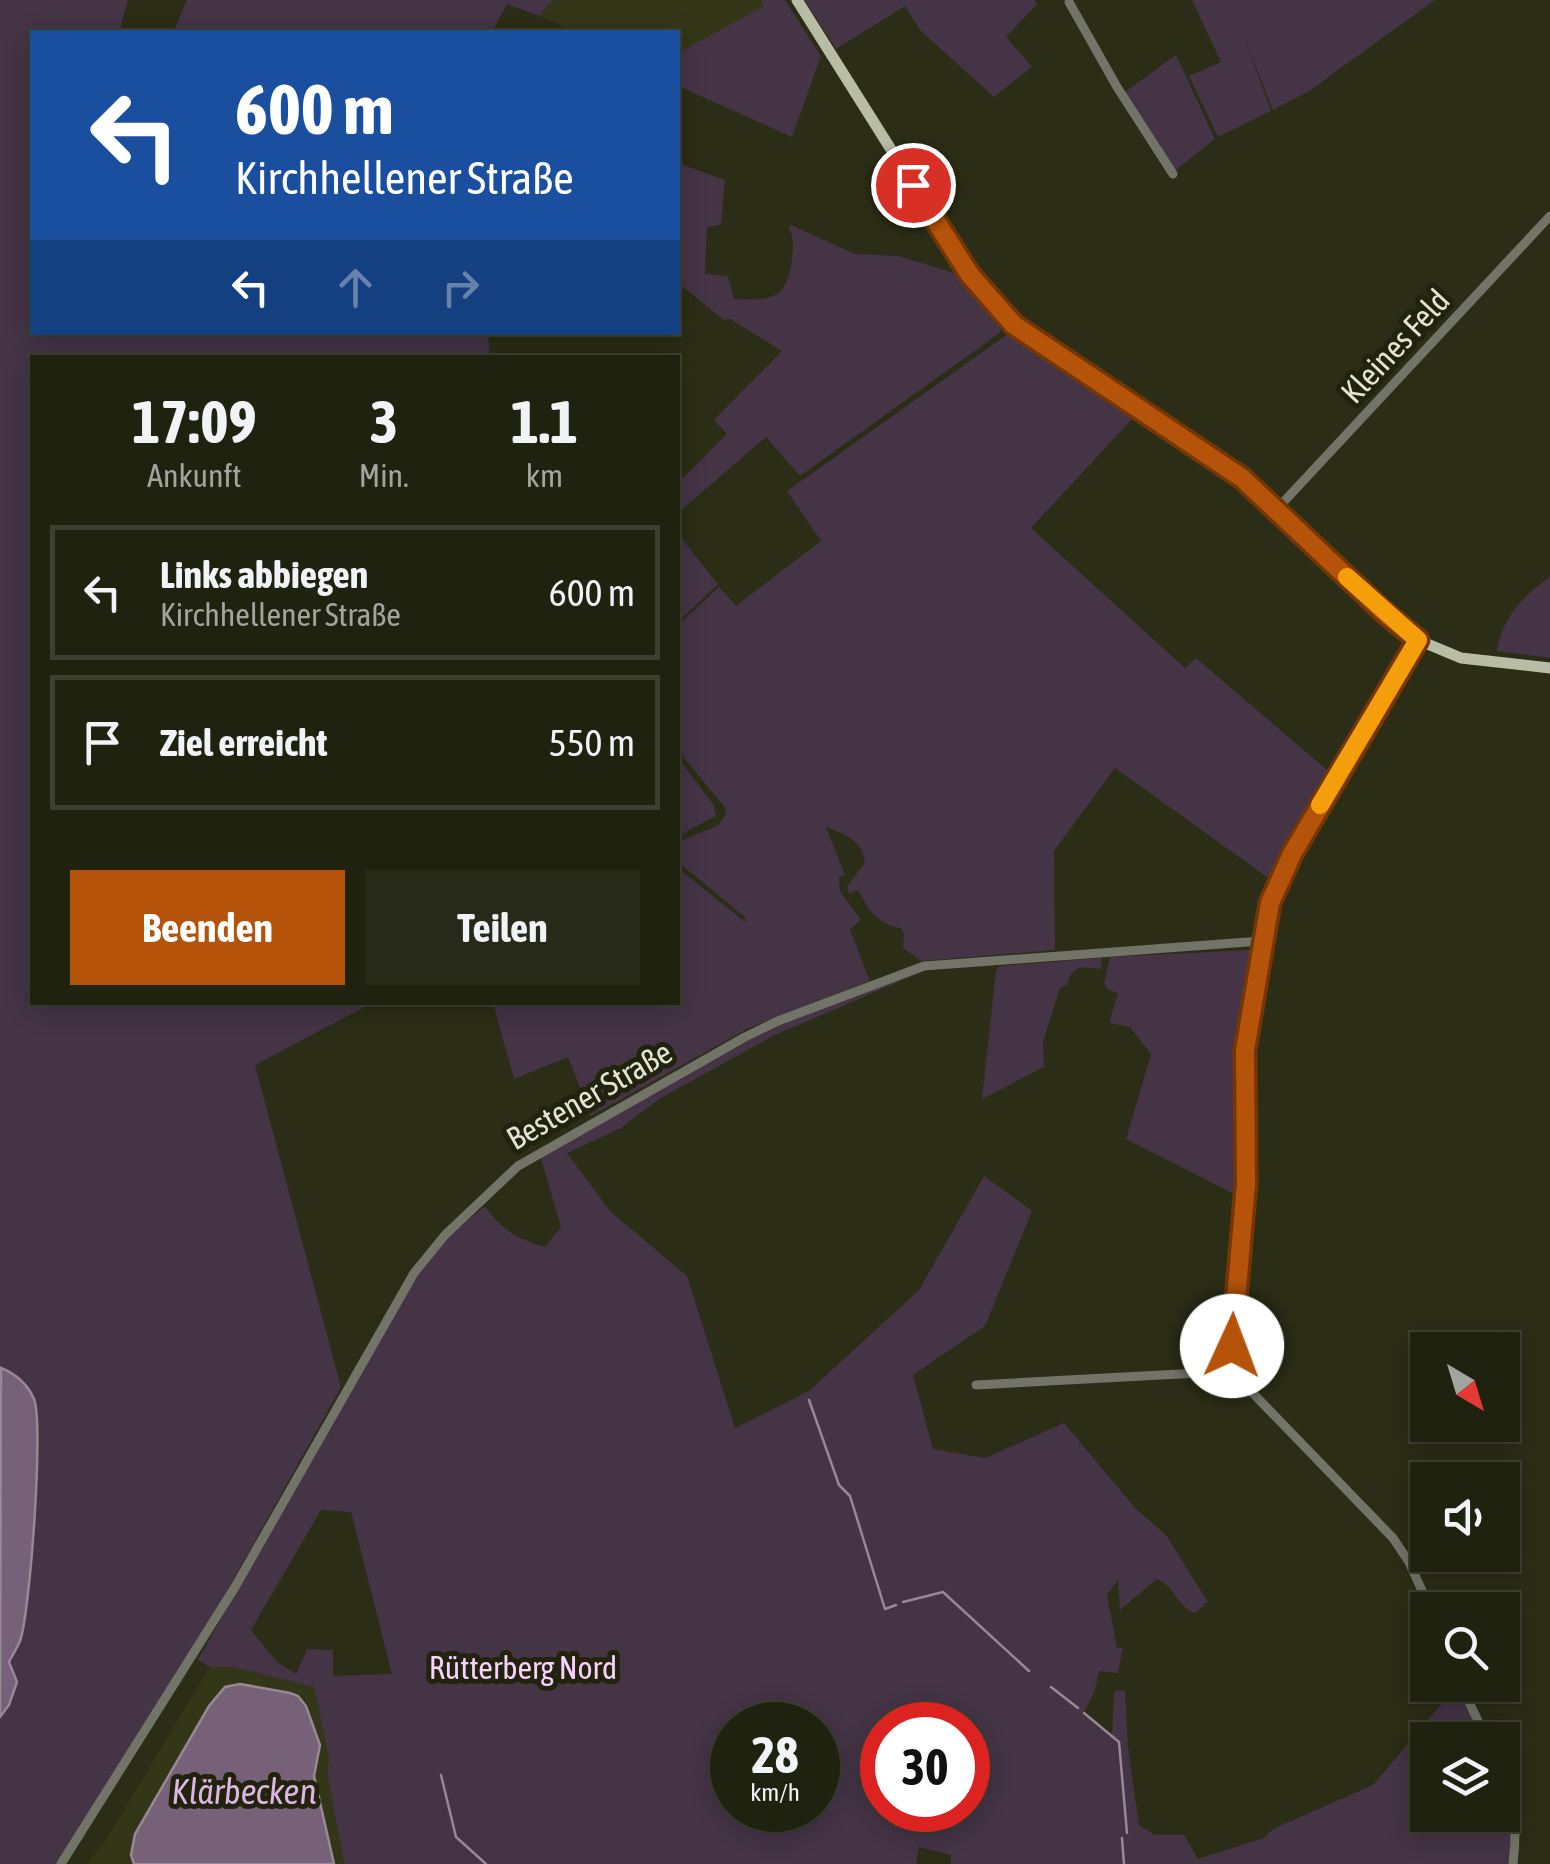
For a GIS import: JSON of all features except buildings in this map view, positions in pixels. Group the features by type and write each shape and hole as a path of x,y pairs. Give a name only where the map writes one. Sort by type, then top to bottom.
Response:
{"main road":[{"path":"797,0 970,275 1005,317 1242,478 1418,640 1461,658 1550,668"}],"street":[{"path":"1069,2 1172,174"},
{"name":"Kleines Feld","path":"1276,510 1550,216"},
{"path":"1418,640 1276,884 1261,941 1245,1050 1246,1184 1231,1327 1236,1371 1256,1398 1393,1538 1410,1562 1422,1592"},
{"name":"Bestener Straße","path":"61,1864 235,1588 408,1282 446,1235 518,1166 745,1037 924,966 1261,941"},
{"path":"976,1386 1236,1371"},
{"path":"1513,1864 1514,1832"}],"shaded area":[{"path":"553,0 761,0 764,6 680,52 680,30 571,30 539,16"},
{"name":"Klärbecken","path":"210,1667 234,1667 314,1687 330,1751 327,1773 344,1864 87,1864 104,1843"}],"green space":[{"path":"0,0 128,0 120,30 30,30 30,335 488,335 490,355 30,355 30,1005 368,1005 255,1065 341,1387 212,1618 59,1864 0,1864 0,1717 7,1704 10,1662 24,1619 37,1441 33,1397 16,1375 0,1369"},
{"path":"187,0 553,0 539,16 507,4 493,30 174,30"},
{"path":"761,0 785,0 821,56 792,137 680,87 680,52 764,6"},
{"path":"804,0 1034,0 1037,4 1006,37 1032,67 994,97 921,31 905,6 836,49"},
{"path":"1192,0 1435,0 1309,91 1273,110 1245,40 1271,111 1218,137 1189,76 1221,62"},
{"path":"1176,55 1215,139 1173,172 1122,94"},
{"path":"680,164 725,180 721,224 707,228 705,274 728,276 734,299 767,298 781,290 790,273 791,225 855,254 898,256 954,273 1001,332 800,476 766,437 680,511 680,481 727,434 714,420 782,351 730,319 724,320 680,285"},
{"path":"1008,334 1132,419 1031,528 1185,668 1196,658 1333,775 1271,880 1115,768 1054,851 1055,950 921,961 903,948 901,928 879,919 858,890 849,894 847,886 865,863 864,855 852,839 826,827 845,875 839,877 840,892 861,919 850,930 870,981 747,1029 591,1116 568,1057 514,1079 494,1005 680,1005 680,870 745,922 746,918 680,864 680,841 719,825 726,814 724,806 680,753 680,623 719,587 736,606 821,541 787,491"},
{"path":"680,536 718,584 680,620"},
{"path":"1550,577 1550,658 1497,651 1503,628 1515,608"},
{"path":"680,761 713,804 716,816 680,835"},
{"path":"1254,952 1241,1047 1240,1197 1126,1139 1151,1054 1130,1027 1109,1023 1118,993 1107,989 1104,983 1110,957"},
{"path":"1102,958 1101,969 1080,967 1060,988 1043,1042 1044,1067 982,1099 999,966"},
{"name":"Rütterberg Nord","path":"926,970 773,1036 659,1099 621,1128 567,1153 610,1211 687,1276 735,1428 809,1391 919,1290 984,1176 1032,1211 985,1326 913,1375 933,1449 985,1458 1064,1423 1136,1509 1166,1535 1208,1602 1195,1613 1157,1579 1120,1610 1118,1580 1107,1595 1117,1648 1123,1647 1118,1673 1099,1671 1084,1713 1112,1735 1114,1691 1125,1690 1139,1825 1155,1835 1184,1835 1198,1859 1264,1838 1273,1829 1373,1785 1410,1741 1410,1832 1512,1832 1509,1864 951,1864 951,1855 919,1847 916,1864 344,1864 314,1687 234,1667 210,1667 198,1660 404,1291 448,1237 485,1206 511,1233 545,1247 561,1227 540,1155 775,1026","holes":["321,1510 351,1512 392,1674 333,1676 333,1650 307,1649 296,1674 277,1662 251,1630"]},
{"path":"1443,1702 1465,1702 1474,1722 1426,1722"}],"water":[{"path":"1,1368 21,1380 34,1399 37,1443 28,1595 20,1641 9,1662 17,1682 0,1717"},
{"name":"Klärbecken","path":"240,1684 290,1693 306,1706 320,1745 314,1776 334,1864 134,1864 131,1855 135,1834 209,1706 225,1687"}],"waterway":[{"path":"809,1400 839,1485 850,1496 885,1609 896,1605"},
{"path":"903,1602 943,1592 1029,1671"},
{"path":"1051,1687 1078,1708"},
{"path":"1084,1713 1119,1742 1127,1833"},
{"path":"441,1775 456,1837 486,1864"},
{"path":"1122,1838 1124,1864"}],"slow traffic":[{"path":"1320,805 1418,640 1347,577"}],"route":[{"path":"913,185 970,275 1014,325 1242,478 1418,640 1292,854 1270,903 1245,1050 1246,1184 1232,1346"}]}
